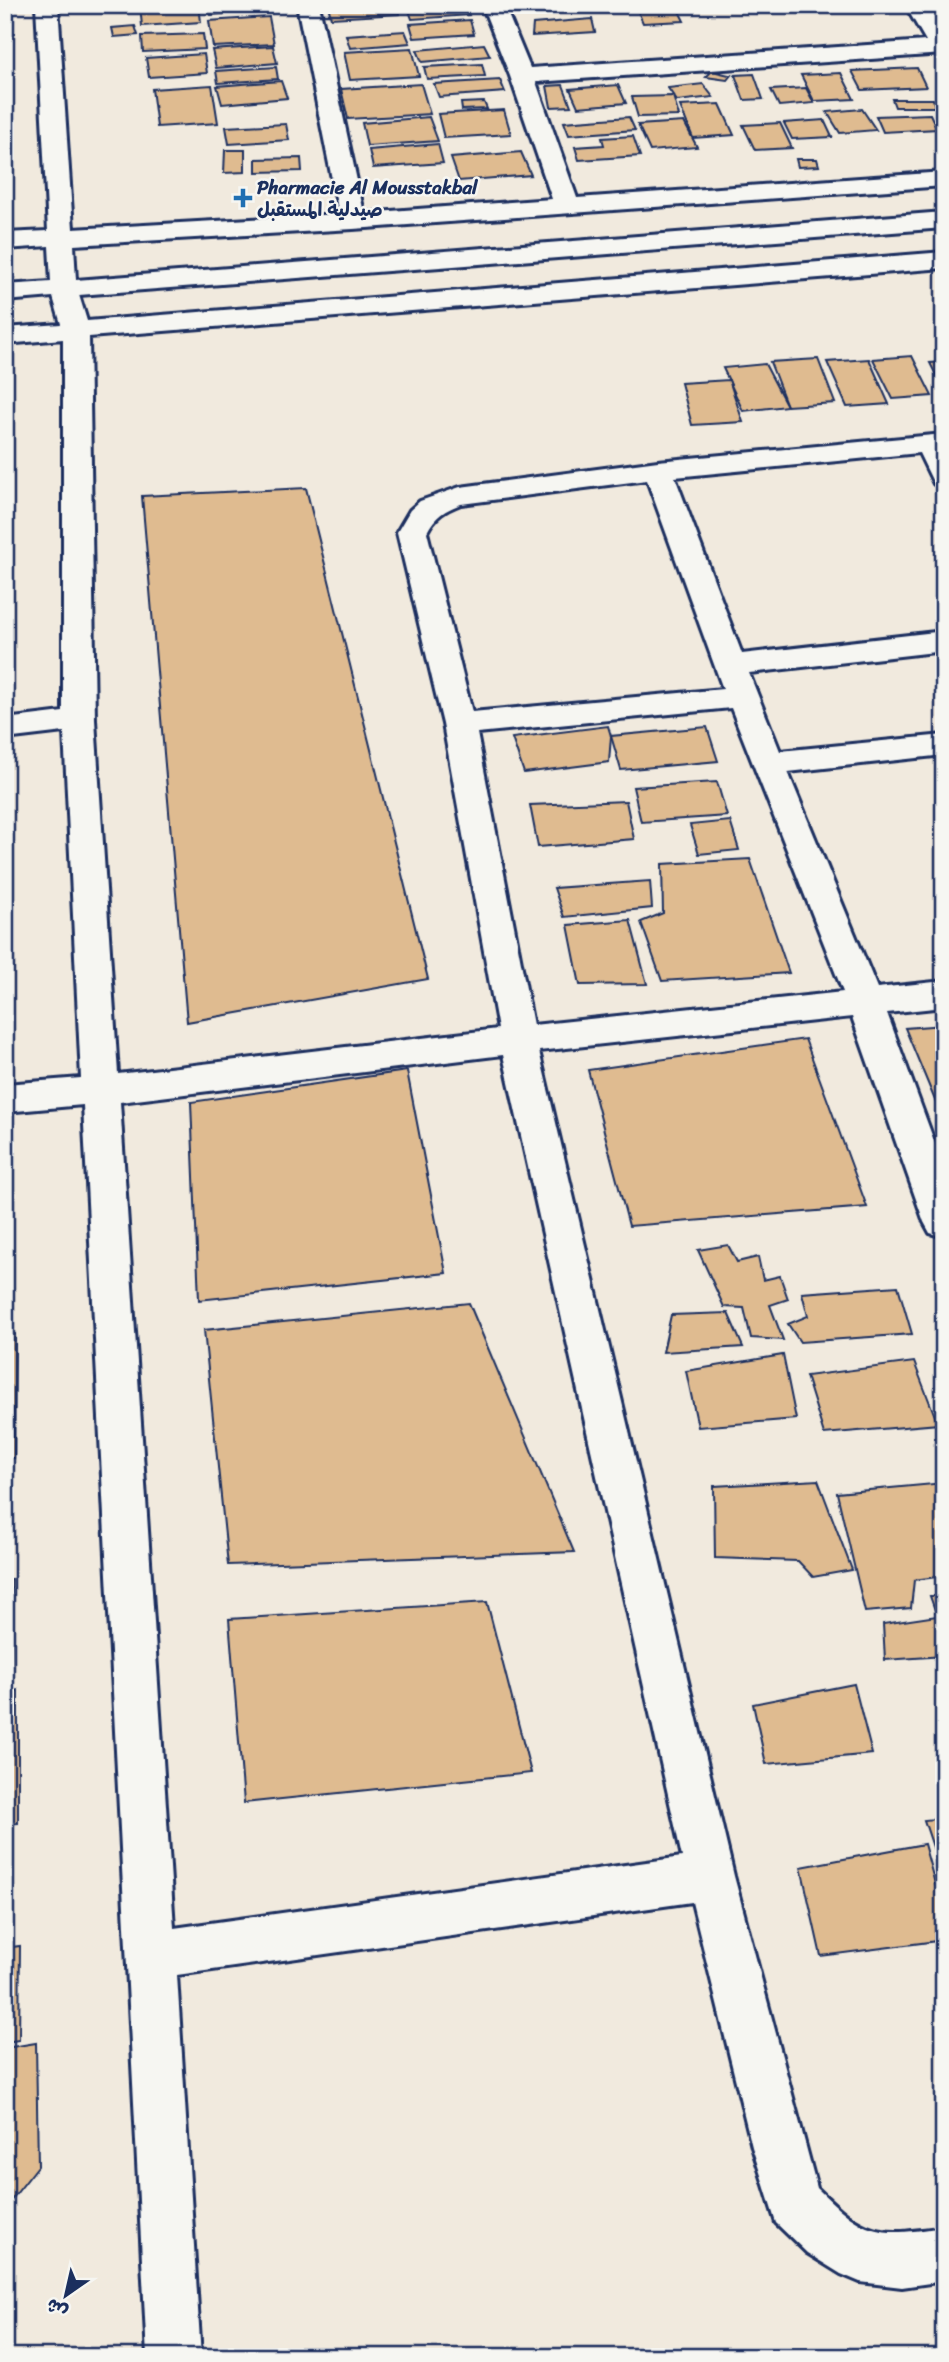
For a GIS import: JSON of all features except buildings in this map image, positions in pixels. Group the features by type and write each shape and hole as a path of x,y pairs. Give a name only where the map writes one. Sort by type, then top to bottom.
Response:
{"street":[{"path":"47,5 64,288 76,331 79,720 174,2357"},
{"path":"308,5 353,221"},
{"path":"493,5 567,206"},
{"path":"518,67 940,42 916,5"},
{"path":"5,241 353,221 944,179"},
{"path":"5,293 944,220"},
{"path":"5,336 944,260"},
{"path":"939,455 658,470 460,496 436,502 420,514 412,532 458,724 518,1040 710,1877 778,2147 795,2203 825,2234 860,2255 901,2260 944,2254"},
{"path":"658,470 742,697 865,1002 944,1222"},
{"path":"730,665 944,641"},
{"path":"458,724 742,697"},
{"path":"5,729 79,720"},
{"path":"769,763 944,745"},
{"path":"5,1098 101,1090 518,1040 944,994"},
{"path":"151,1955 710,1877"}],"place":[{"name":"Pharmacie Al Mousstakbal صيدلية المستقبل","path":"243,198"}]}
